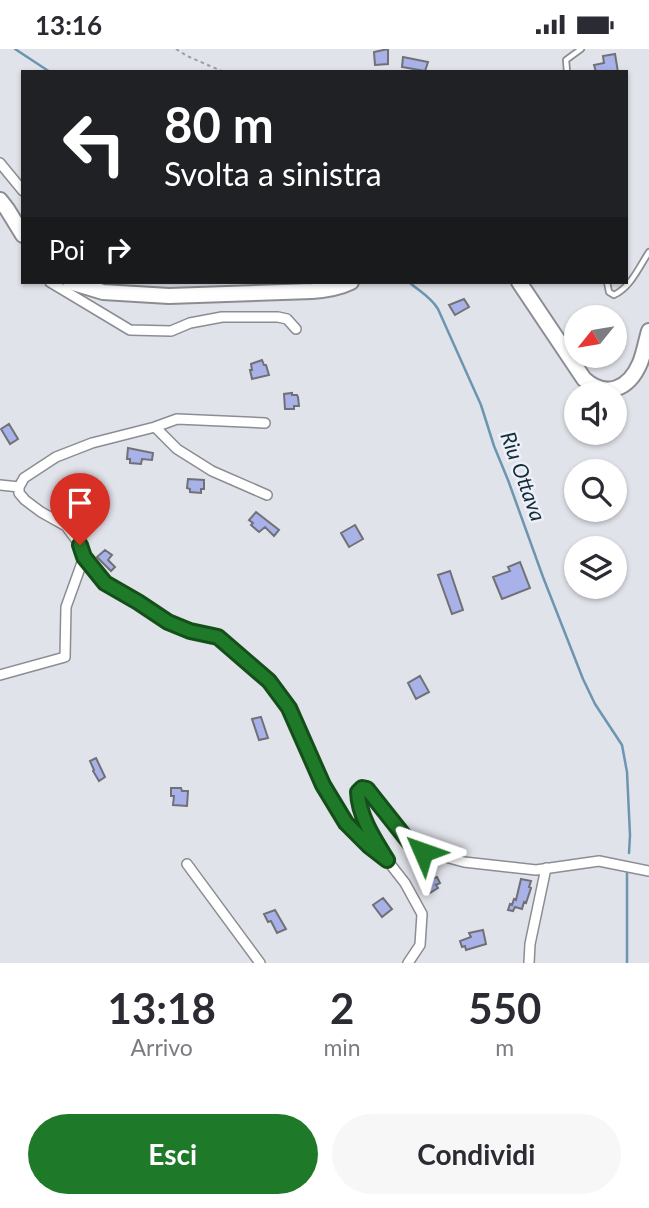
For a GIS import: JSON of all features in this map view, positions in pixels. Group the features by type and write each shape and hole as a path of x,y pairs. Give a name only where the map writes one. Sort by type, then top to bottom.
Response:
{"main road":[{"path":"0,200 21,232"},
{"path":"77,284 103,292 169,296 312,291 346,284"},
{"path":"520,284 584,379 594,388 614,390 623,384 640,363 649,331"}],"street":[{"path":"0,163 21,189"},
{"path":"53,284 130,330 171,331 190,323 222,317 278,317 287,320 296,328"},
{"path":"264,423 177,419 92,443 56,457 24,478 19,493 41,512 66,526 80,545 84,557 105,583 168,622 190,631 218,637 269,681 289,708 323,785 346,823 387,860"},
{"path":"155,427 177,449 212,471 267,495"},
{"path":"0,485 19,487"},
{"path":"0,675 65,657 66,607 84,557"},
{"path":"408,963 420,945 422,914 367,825 359,805 358,792 362,788 367,789 409,842 423,852 464,862 536,870 599,861 649,870"},
{"path":"187,864 260,963"},
{"path":"529,963 530,944 545,868"}],"lane":[{"path":"567,70 566,60 581,49"},
{"path":"607,284 609,292 614,295 618,293 627,286 649,252"}],"path":[{"path":"176,49 219,70"}],"building":[{"path":"388,49 388,64 375,65 374,52"},
{"path":"615,54 618,70 595,70 594,65 604,63 603,56"},
{"path":"403,57 428,62 425,70 402,67"},
{"path":"464,299 469,307 455,315 449,305"},
{"path":"262,360 269,375 252,379 251,364"},
{"path":"284,394 297,395 299,406 285,409"},
{"path":"9,424 18,439 10,444 1,429"},
{"path":"128,448 153,453 152,460 142,459 141,464 130,463 130,459 127,459"},
{"path":"188,479 204,480 201,493 190,492 187,488"},
{"path":"256,512 279,530 274,536 265,527 259,532 251,525 253,523 249,520"},
{"path":"355,525 363,539 349,547 341,533"},
{"path":"105,550 112,555 108,560 115,567 111,571 97,557"},
{"path":"520,562 530,588 502,599 493,577 510,571 508,567"},
{"path":"450,571 463,610 452,614 438,575"},
{"path":"420,676 429,692 416,699 408,683"},
{"path":"261,717 268,738 259,740 252,719"},
{"path":"96,758 105,777 99,781 90,761"},
{"path":"171,788 188,791 187,806 173,805"},
{"path":"428,874 432,879 437,877 440,883 436,885 438,888 430,893 421,879"},
{"path":"521,879 531,881 526,903 524,902 522,909 515,907 513,911 508,910 514,899 516,900"},
{"path":"383,898 392,909 382,917 373,905"},
{"path":"275,910 286,929 277,933 264,914"},
{"path":"483,930 486,944 466,950 465,946 462,947 460,941 471,937 469,933"}],"waterway":[{"name":"Riu Ottava","path":"15,49 47,70"},
{"name":"Riu Ottava","path":"412,284 438,309 481,405 494,446 583,679 595,704 622,745 627,772 629,853"},
{"name":"Riu Ottava","path":"627,869 627,963"}],"route":[{"path":"80,545 84,557 105,583 168,622 190,631 218,637 269,681 289,708 334,804 346,823 369,846 387,860 359,805 358,792 362,788 367,789 409,842 423,852"}]}
